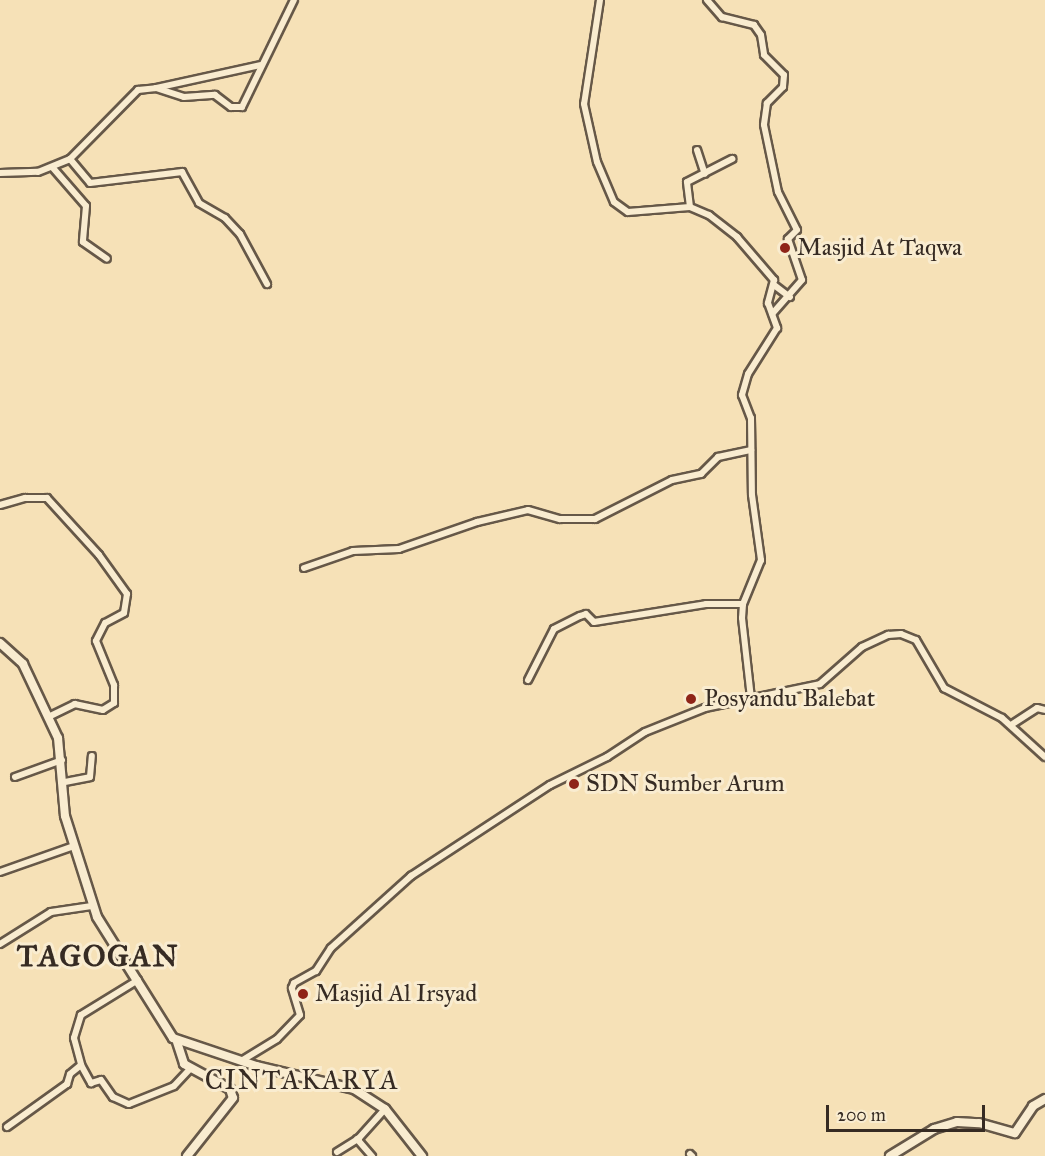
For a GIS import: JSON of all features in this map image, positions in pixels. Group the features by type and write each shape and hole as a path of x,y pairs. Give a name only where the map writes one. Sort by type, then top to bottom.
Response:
{"main road":[{"path":"0,643 23,664 50,716 63,759 65,816 92,906 109,939 177,1042 180,1058 190,1069 230,1089 233,1098 187,1156"},
{"path":"177,1042 241,1061 343,1086 385,1109 422,1156"},
{"path":"890,1156 934,1129 957,1122 979,1123 1015,1133 1033,1106 1045,1099"}],"street":[{"path":"156,88 175,96 215,95 238,109 247,100 261,65 294,0"},
{"path":"600,0 584,104 605,188 623,211 690,207 709,215 737,237 773,276 774,285 768,303 777,330 748,374 742,395 751,418 752,495 761,560 743,604 751,698"},
{"path":"707,0 722,17 752,23 761,35 764,55 784,75 783,87 767,103 764,125 778,192 797,230 788,239 802,280 790,297 772,314"},
{"path":"0,173 28,174 52,168 70,159 91,142 135,91 261,65"},
{"path":"697,150 705,174"},
{"path":"70,159 82,177 92,183 182,172 199,203 225,218 240,234 267,284"},
{"path":"690,207 687,182 732,159"},
{"path":"52,168 86,207 83,242 107,259"},
{"path":"774,285 790,297"},
{"path":"304,568 353,551 399,549 477,522 528,510 560,519 595,519 672,480 701,474 718,457 752,450"},
{"path":"0,505 25,498 47,498 99,555 127,594 124,613 105,623 96,641 114,686 114,703 103,710 75,704 50,716"},
{"path":"528,680 554,629 580,616 586,614 594,622 696,605 743,604"},
{"path":"241,1061 277,1039 300,1015 292,988 294,982 316,970 331,948 411,876 550,785 607,757 645,732 681,716 751,698 820,684 862,647 881,638 895,633 910,636 920,647 944,688 1002,718 1045,757"},
{"path":"1011,725 1037,708 1045,710"},
{"path":"65,782 90,777 92,756"},
{"path":"15,777 63,759"},
{"path":"1,869 74,846"},
{"path":"0,944 51,912 92,906"},
{"path":"138,980 81,1015 74,1038 81,1065 91,1083 102,1080 112,1097 129,1104 174,1086 190,1069"},
{"path":"7,1127 58,1091 81,1065"},
{"path":"337,1152 357,1139 385,1109"},
{"path":"357,1139 372,1156"}],"place":[{"name":"Masjid At Taqwa","path":"785,248"},
{"name":"Posyandu Balebat","path":"691,699"},
{"name":"SDN Sumber Arum","path":"574,784"},
{"name":"Masjid Al Irsyad","path":"303,994"}],"district":[{"name":"TAGOGAN","path":"98,956"},
{"name":"CINTAKARYA","path":"302,1080"}]}
